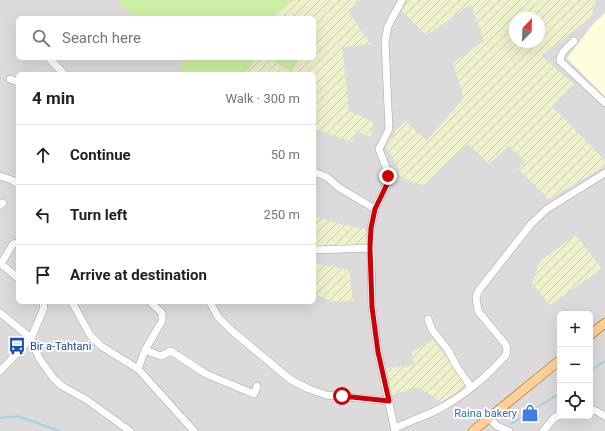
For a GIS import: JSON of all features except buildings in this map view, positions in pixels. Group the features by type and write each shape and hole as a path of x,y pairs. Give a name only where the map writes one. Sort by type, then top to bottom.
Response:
{"main road":[{"path":"593,333 605,323"},
{"path":"473,431 557,362"}],"street":[{"path":"402,0 388,26 385,42 389,129 379,149 389,180 375,209 371,228 370,248 372,307 378,352 395,430 452,401 471,387 503,359 507,350 506,345 480,315 476,306 476,298 482,283 531,224 547,209 605,172"},
{"path":"574,41 562,52 560,61 605,103"},
{"path":"51,60 62,72"},
{"path":"10,79 16,81"},
{"path":"316,173 327,178 338,187 375,209"},
{"path":"0,176 16,183"},
{"path":"16,243 13,244 0,264 16,276"},
{"path":"316,250 370,248"},
{"path":"0,371 31,338 44,308 43,304"},
{"path":"73,304 90,335 102,346 138,370 194,431"},
{"path":"138,370 145,350 162,321 162,313 152,304"},
{"path":"211,304 218,317 222,321 291,380 309,389 326,394 389,401"},
{"path":"0,313 31,338 39,358 54,379 62,386 87,400 130,431"},
{"path":"428,319 432,330 448,350 457,367 471,387"},
{"path":"145,350 162,356 171,351 206,374 254,394 257,386"},
{"path":"593,410 604,413"},
{"path":"544,431 554,418 557,416"},
{"path":"489,418 497,426 509,431"}],"shaded area":[{"path":"0,0 118,0 133,16 16,16 16,60 183,60 180,72 16,72 16,304 316,304 316,130 352,142 357,130 371,137 373,122 349,111 342,47 372,44 349,13 357,0 408,0 402,11 427,35 471,4 484,41 453,63 464,98 426,141 386,148 398,165 400,177 468,144 509,145 526,162 518,168 549,199 605,166 605,431 0,431"},
{"path":"297,0 357,0 349,13 372,44 342,47 349,111 373,122 371,137 357,130 353,142 316,130 316,72 292,72 301,60 316,60 316,16 279,16 276,14"},
{"path":"408,0 596,0 590,18 541,56 574,84 552,106 605,161 605,166 549,199 518,169 526,162 509,146 489,164 468,144 424,185 414,183 400,177 398,165 386,148 396,130 405,121 427,141 464,98 453,63 484,41 471,4 427,35 402,11"},
{"path":"596,0 605,0 605,161 552,106 540,56 590,18"},
{"path":"605,13 605,97 567,58 594,23"},
{"path":"256,60 270,60 288,72 247,72"},
{"path":"316,217 336,223 365,229 366,244 316,246"},
{"path":"576,235 602,269 550,305 532,283 540,261"},
{"path":"316,263 349,270 353,301 331,301 316,295"},
{"path":"433,340 468,386 441,402 418,387 392,395 387,368 415,365 411,352"}],"green space":[{"path":"118,0 295,0 275,14 278,16 133,16"},
{"path":"183,60 255,60 246,72 180,72"},
{"path":"272,60 299,60 291,72"}],"waterway":[{"path":"593,369 605,361"},
{"path":"511,424 557,395"},
{"path":"0,418 18,416 59,431"}],"place":[{"name":"Bir a-Tahtani","path":"17,346"},
{"name":"Raina bakery","path":"530,413"}],"route":[{"path":"342,396 389,401 378,352 372,307 370,248 371,228 375,209 389,180 388,176"}]}
